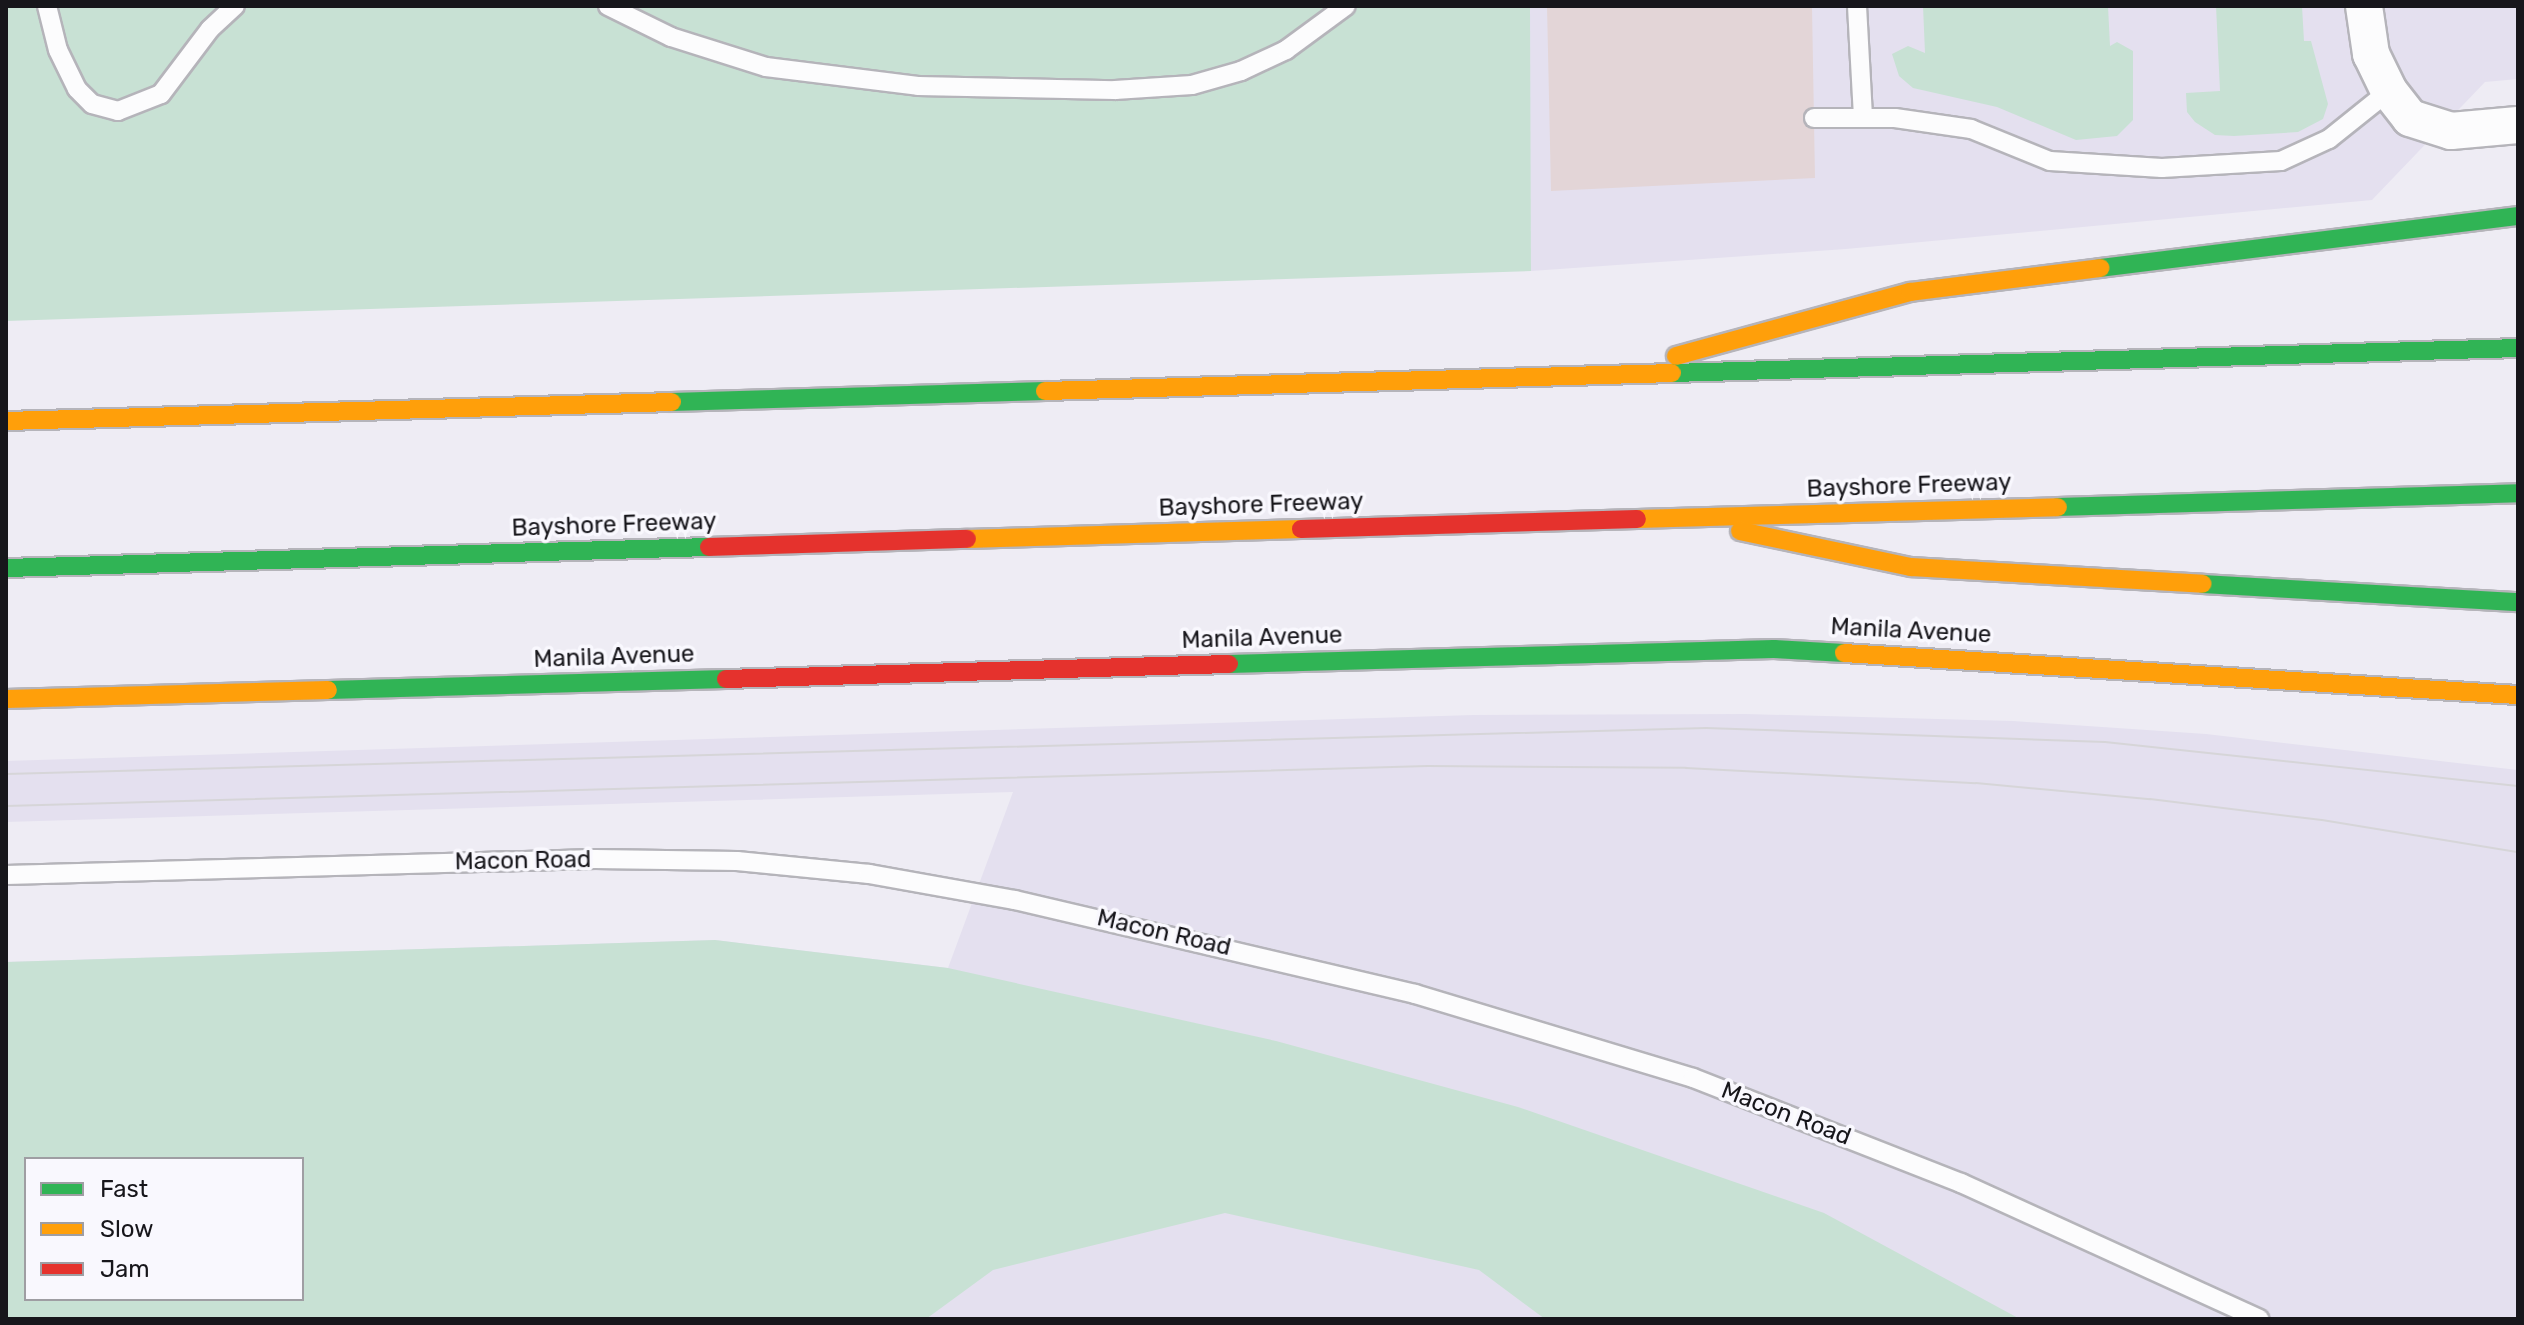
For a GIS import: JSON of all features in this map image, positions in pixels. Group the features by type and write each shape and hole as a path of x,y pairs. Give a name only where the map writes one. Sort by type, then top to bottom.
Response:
{"main road":[{"path":"1624,372 1772,326 1910,292 2518,216"},
{"path":"6,421 2518,348"},
{"name":"Bayshore Freeway","path":"6,568 2518,493"},
{"path":"1671,517 1911,567 2518,602"},
{"name":"Manila Avenue","path":"6,699 1774,649 2518,695"}],"street":[{"path":"2364,6 2371,54 2389,91 2410,118 2451,131 2518,125"}],"lane":[{"path":"47,6 58,50 77,89 92,104 118,111 161,94 210,29 235,6"},
{"path":"608,6 671,37 766,67 918,86 1115,90 1192,85 1241,71 1286,50 1346,6"},
{"path":"1857,6 1863,116"},
{"path":"1814,118 1863,116 1971,129 2050,161 2162,168 2281,161 2329,139 2389,91"},
{"name":"Macon Road","path":"6,875 595,859 737,861 869,874 1015,900 1415,994 1693,1078 1961,1183 2260,1319"}],"shaded area":[{"path":"1526,6 2518,6 2518,79 2485,82 2372,200 1846,249 1531,271"},
{"path":"1746,714 2013,721 2206,734 2518,770 2518,1319 6,1319 6,962 715,940 948,968 1013,792 6,822 6,761 1473,715"}],"green space":[{"path":"6,6 1530,6 1531,271 6,321"},
{"path":"1923,6 2108,6 2110,46 2117,42 2133,51 2133,120 2117,136 2076,140 1997,107 1913,88 1899,76 1892,54 1908,46 1925,53"},
{"path":"2216,6 2302,6 2304,41 2311,41 2328,104 2323,119 2298,132 2234,136 2215,135 2195,122 2187,112 2186,93 2220,91"},
{"path":"715,940 948,968 1276,1041 1518,1107 1824,1213 2020,1319 1545,1319 1479,1270 1225,1213 993,1270 926,1319 6,1319 6,962"}],"building":[{"path":"1547,6 1812,6 1815,178 1551,191"}],"tram line":[{"path":"6,774 1706,728 2105,742 2518,786"},
{"path":"6,806 1427,766 1686,768 1976,783 2150,799 2322,820 2518,852"}],"traffic: fast":[{"path":"2100,268 2518,216"},
{"path":"1672,373 2518,348"},
{"path":"672,402 1045,391"},
{"path":"2058,507 2518,493"},
{"path":"6,568 709,547"},
{"path":"2203,584 2518,602"},
{"path":"1229,664 1774,649 1844,653"},
{"path":"328,690 726,679"}],"traffic: slow":[{"path":"1676,356 1910,292 2100,268"},
{"path":"1045,391 1672,373"},
{"path":"6,421 672,402"},
{"path":"1637,519 2058,507"},
{"path":"967,539 1301,529"},
{"path":"1740,531 1911,567 2203,584"},
{"path":"1844,653 2518,695"},
{"path":"6,699 328,690"}],"traffic: jam":[{"path":"1301,529 1637,519"},
{"path":"709,547 967,539"},
{"path":"726,679 1229,664"}]}
